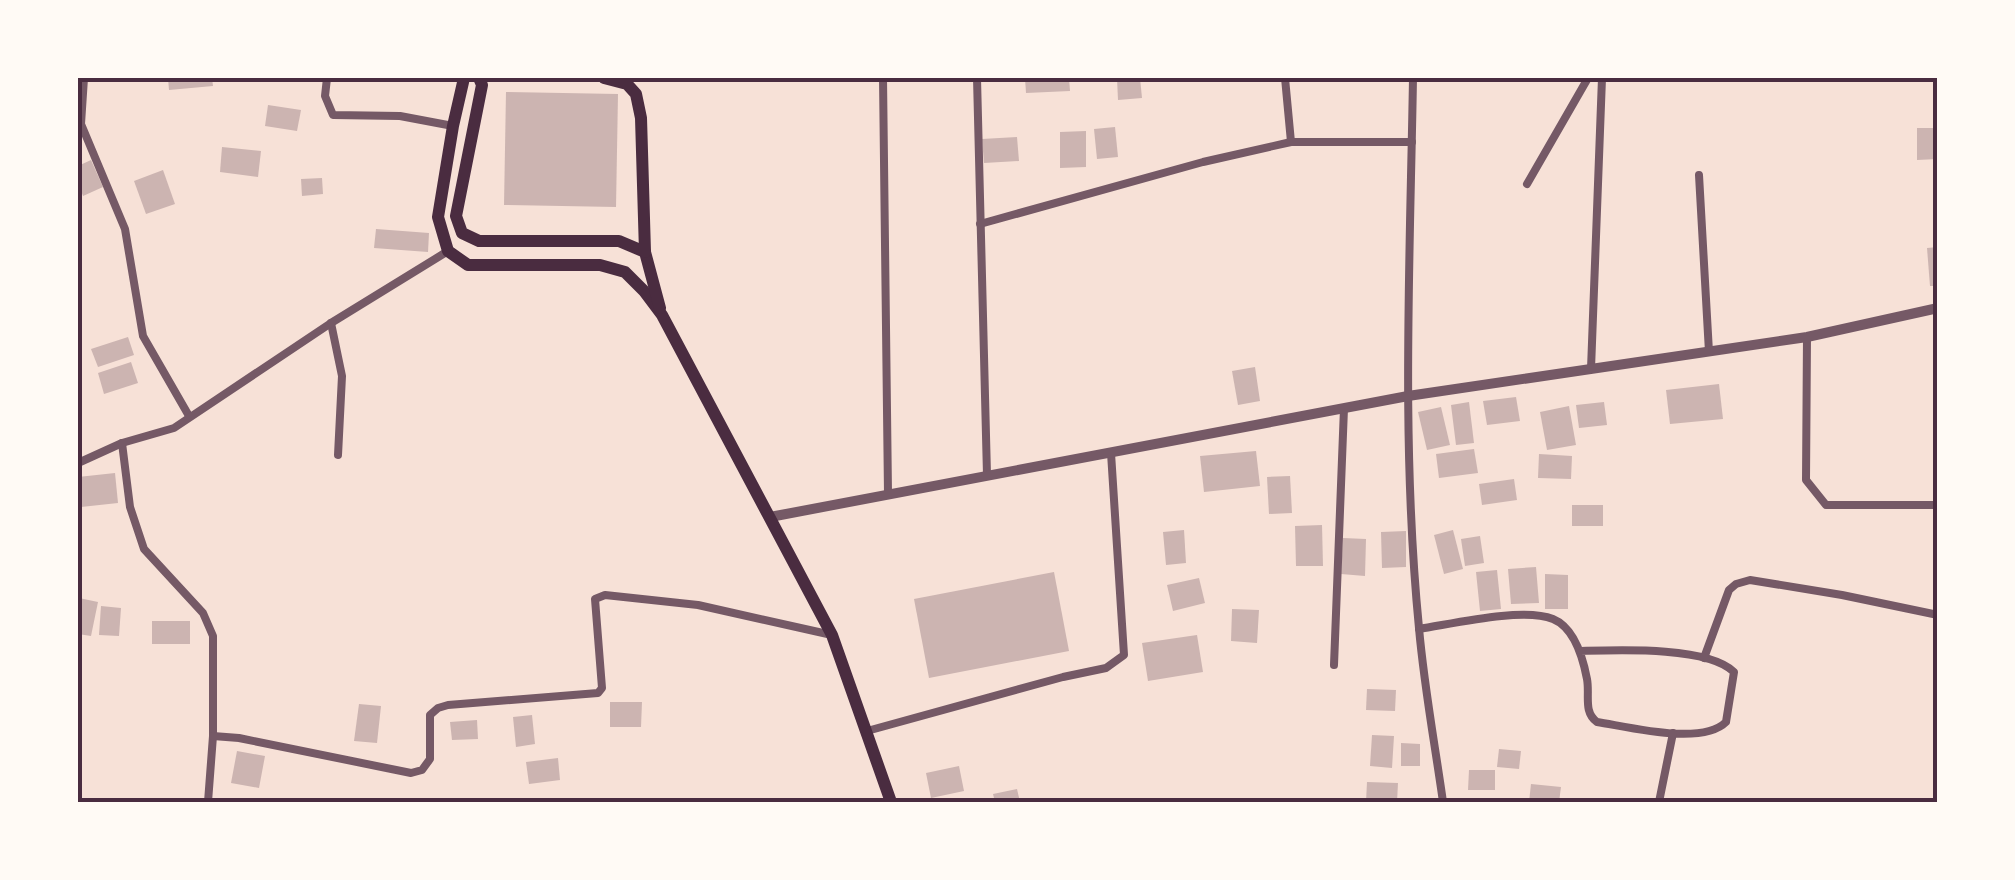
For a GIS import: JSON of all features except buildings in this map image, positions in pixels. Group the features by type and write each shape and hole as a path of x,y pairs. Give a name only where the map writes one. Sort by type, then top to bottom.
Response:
{"main road":[{"path":"464,78 438,217 448,251 468,265 600,265 624,272 644,291 662,316 832,635 892,802"},
{"path":"479,78 482,85 456,216 462,233 479,242 619,240 646,252"},
{"path":"604,78 627,84 636,94 646,252 662,316"}],"street":[{"path":"84,78 81,124 125,229 142,336 189,416"},
{"path":"327,78 324,96 333,114 400,116 453,126"},
{"path":"883,78 888,493"},
{"path":"977,78 987,475"},
{"path":"1285,78 1291,142"},
{"path":"1413,78 1408,396 1419,629 1443,802"},
{"path":"1527,184 1588,78"},
{"path":"1590,369 1602,78"},
{"path":"980,224 1203,162 1291,142 1412,142"},
{"path":"1700,174 1710,352"},
{"path":"78,462 122,443 174,428 330,323 448,251"},
{"path":"770,517 1408,396 1807,337 1938,308"},
{"path":"330,323 342,376 338,456"},
{"path":"1807,337 1806,480 1826,505 1938,505"},
{"path":"1334,665 1344,408"},
{"path":"122,443 130,506 144,549 203,613 213,636 214,736 208,802"},
{"path":"867,731 1106,668 1124,655 1111,453"},
{"path":"1704,658 1728,590 1750,580 1938,614"},
{"path":"214,736 411,773 422,770 430,759 430,715 438,708 598,693 602,688 595,599 605,595 698,605 832,635"},
{"path":"1419,629 1519,614 1554,620 1581,651 1591,719 1673,734 1712,732 1726,722 1734,672 1726,664 1644,650 1581,651"},
{"path":"1658,802 1673,734"}]}
